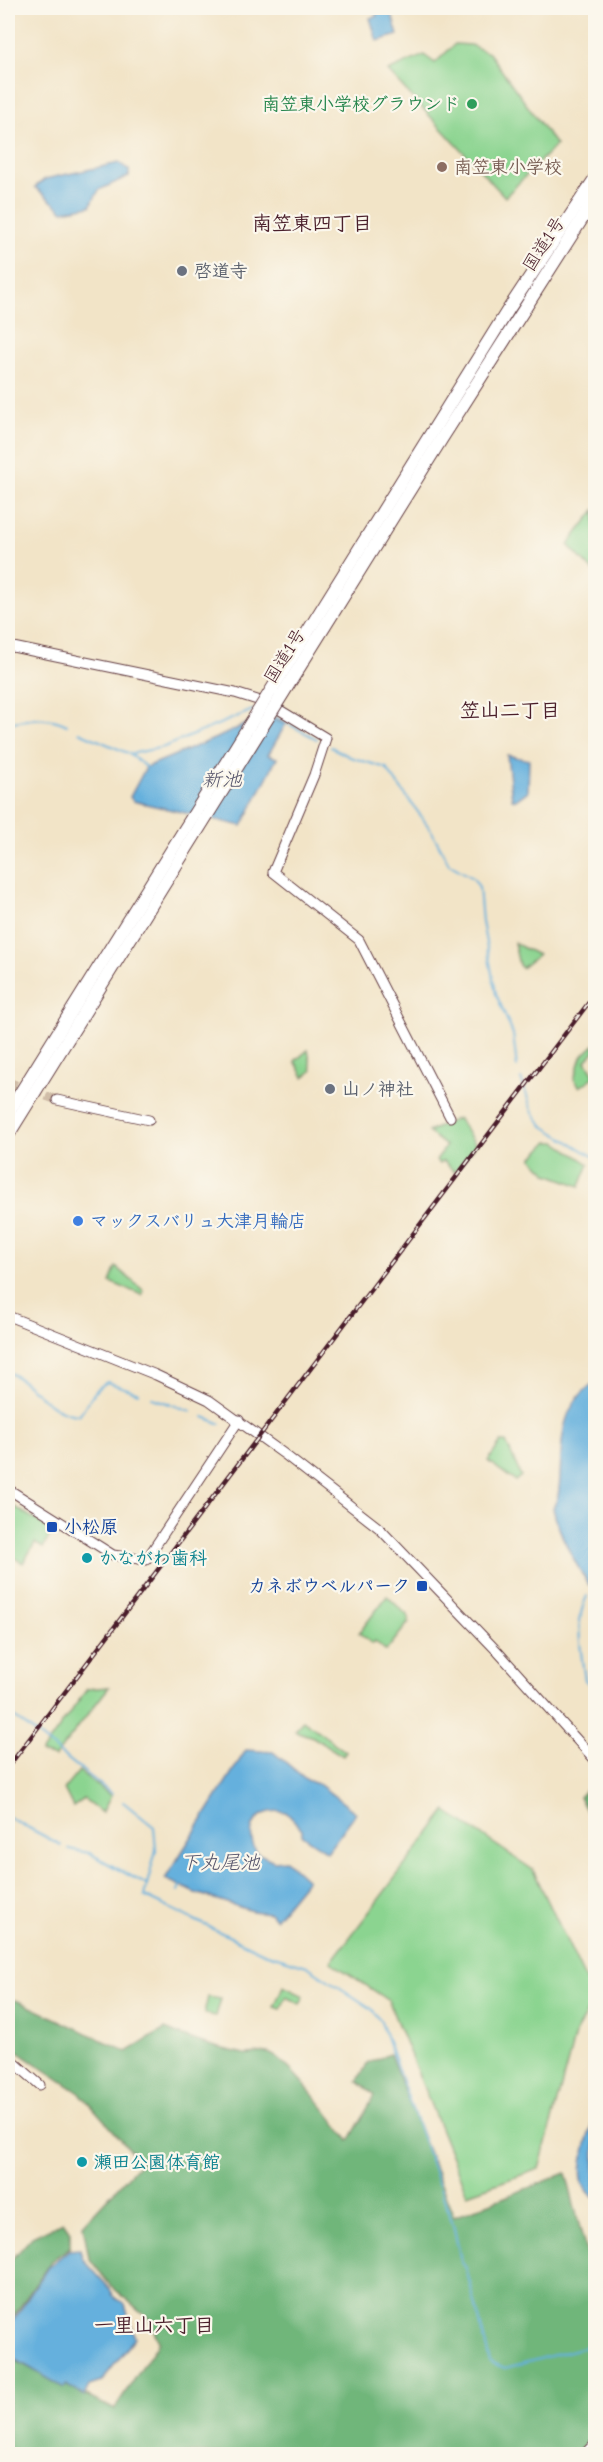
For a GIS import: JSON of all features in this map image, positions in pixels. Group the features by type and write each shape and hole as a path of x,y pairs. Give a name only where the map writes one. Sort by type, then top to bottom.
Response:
{"highway":[{"name":"国道1号","path":"8,1113 508,310 596,177"},
{"name":"国道1号","path":"8,1135 442,438 596,197"},
{"path":"588,2454 596,2446"}],"street":[{"path":"8,646 235,693 270,704 326,738 314,775 273,872 359,940 450,1117"},
{"path":"57,1100 149,1120"},
{"path":"8,1316 156,1376 209,1400 239,1420 379,1528 498,1652 596,1761"},
{"path":"8,1490 113,1556 146,1560 239,1420"},
{"path":"8,2057 40,2085"}],"green space":[{"name":"南笠東小学校グラウンド","path":"455,44 471,45 489,53 556,145 505,197 388,71 424,55 435,63"},
{"path":"595,510 596,567 593,571 568,545"},
{"path":"514,943 538,955 522,968 519,965"},
{"path":"594,1045 595,1050 586,1061 595,1076 580,1087 574,1079 581,1057"},
{"path":"308,1050 312,1071 304,1077 295,1061"},
{"path":"458,1118 476,1145 455,1172 443,1161 439,1164 436,1160 446,1146 428,1132"},
{"path":"548,1142 556,1142 589,1164 580,1186 548,1174 532,1158"},
{"path":"116,1267 144,1291 142,1295 110,1282"},
{"path":"501,1442 506,1442 521,1476 515,1481 488,1461"},
{"path":"8,1503 53,1530 43,1548 35,1543 23,1563 8,1554"},
{"path":"387,1596 408,1616 409,1622 386,1651 375,1641 372,1644 359,1633"},
{"path":"109,1687 55,1757 41,1753 87,1689"},
{"path":"303,1720 346,1752 343,1756 313,1737 295,1731"},
{"path":"79,1771 111,1796 102,1813 84,1799 73,1807 64,1789"},
{"path":"595,1780 595,1826 579,1797"},
{"path":"446,1811 533,1870 595,2000 576,2031 539,2169 467,2194 388,2000 331,1962"},
{"path":"283,1986 304,1996 300,2004 286,1997 281,2009 274,2007"},
{"path":"208,1997 221,1999 216,2016 204,2014"},
{"path":"8,1999 18,2001 127,2052 165,2029 234,2052 268,2053 287,2066 349,2141 375,2095 357,2081 368,2063 390,2054 454,2217 566,2173 595,2287 595,2454 8,2454 8,2357 115,2409 159,2342 148,2318 110,2285 89,2258 83,2225 141,2162 81,2094 8,2045"},
{"path":"63,2222 70,2232 70,2247 51,2261 8,2325 8,2264 32,2237"}],"water":[{"path":"390,8 398,35 377,41 370,18 377,16 375,10"},
{"path":"119,163 129,170 129,176 99,190 90,206 63,211 35,187 45,179"},
{"name":"新池","path":"263,716 286,724 268,755 277,758 242,826 133,801 130,797 146,767"},
{"path":"507,755 529,760 528,791 516,800 512,799"},
{"path":"595,1382 595,1585 589,1585 563,1538 553,1508 559,1489 565,1424 575,1402"},
{"name":"下丸尾池","path":"246,1750 273,1752 307,1780 320,1785 356,1813 327,1852 302,1835 302,1829 286,1812 267,1813 255,1821 252,1835 257,1853 274,1861 285,1860 307,1880 275,1919 270,1913 252,1911 196,1893 165,1879"},
{"path":"595,2113 595,2198 582,2182 581,2171 585,2146"},
{"path":"80,2249 82,2258 110,2289 114,2297 125,2305 135,2338 101,2382 89,2386 84,2396 66,2385 64,2388 8,2355 8,2329 48,2267 69,2250"}],"waterway":[{"path":"130,754 164,747 253,710"},
{"path":"275,717 317,739"},
{"path":"8,723 45,719 67,725"},
{"path":"79,732 130,754 146,767"},
{"path":"331,747 350,757 386,768 431,830 449,864 473,878 479,887 482,922 496,994 513,1034 517,1067"},
{"path":"521,1079 532,1111 543,1126 596,1158"},
{"path":"8,1372 59,1410 79,1415 97,1389 107,1382 139,1393"},
{"path":"152,1398 191,1411"},
{"path":"204,1417 221,1424"},
{"path":"587,1596 581,1616 580,1648 585,1680 596,1689"},
{"path":"8,1714 112,1794"},
{"path":"123,1802 154,1827 156,1850 144,1896 264,1953 307,1966 372,2009 381,2022 453,2224 461,2261 466,2268 490,2362 505,2368 596,2344"},
{"path":"8,1817 61,1845"},
{"path":"69,1849 89,1853 147,1885"},
{"path":"178,1891 180,1886"}],"tunnel":[{"path":"8,1082 57,1100"}],"railway":[{"path":"8,1767 596,993"}],"place":[{"name":"南笠東小学校グラウンド","path":"472,104"},
{"name":"南笠東小学校","path":"442,167"},
{"name":"啓道寺","path":"182,271"},
{"name":"山ノ神社","path":"330,1089"},
{"name":"マックスバリュ大津月輪店","path":"78,1221"},
{"name":"小松原","path":"52,1527"},
{"name":"かながわ歯科","path":"87,1558"},
{"name":"カネボウベルパーク","path":"422,1586"},
{"name":"瀬田公園体育館","path":"82,2162"}],"district":[{"name":"南笠東四丁目","path":"312,223"},
{"name":"笠山二丁目","path":"510,710"},
{"name":"一里山六丁目","path":"154,2325"}]}
